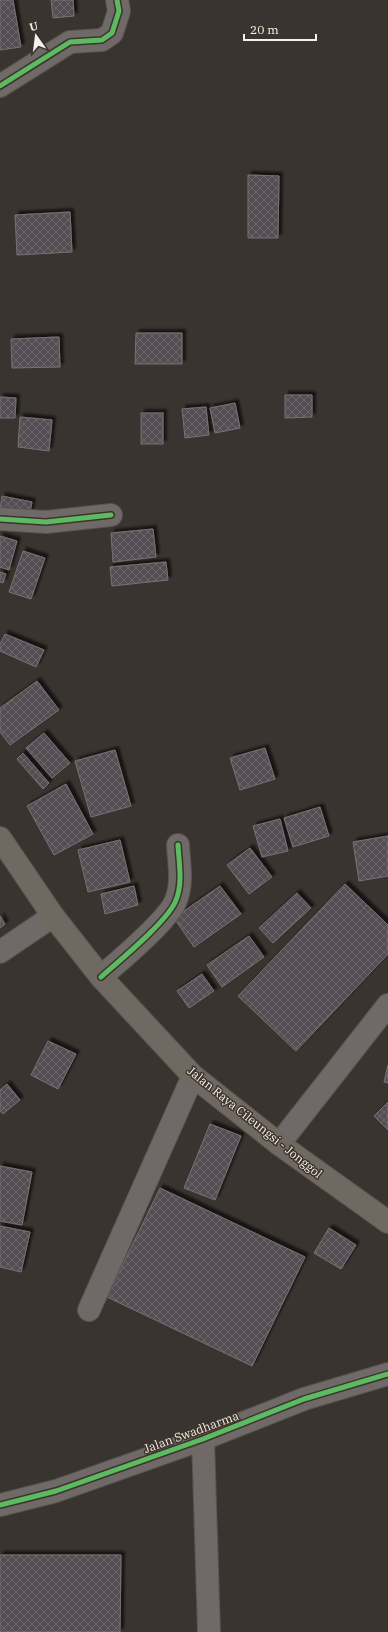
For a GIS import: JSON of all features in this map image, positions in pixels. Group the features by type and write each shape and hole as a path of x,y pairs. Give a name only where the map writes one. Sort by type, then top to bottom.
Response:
{"main road":[{"name":"Jalan Raya Cileungsi - Jonggol","path":"0,838 53,916 101,977 194,1076 279,1144 388,1222"}],"street":[{"path":"0,86 70,42 102,40 112,33 119,11 117,0"},
{"path":"0,519 46,522 111,514"},
{"path":"101,977 154,928 168,913 176,901 180,888 178,845"},
{"path":"0,952 53,916"},
{"path":"279,1144 388,1005"},
{"path":"89,1310 194,1076"},
{"name":"Jalan Swadharma","path":"0,1505 56,1491 203,1439 304,1399 388,1374"},
{"path":"203,1439 208,1632"}],"building":[{"path":"0,0 13,0 21,47 0,50"},
{"path":"51,0 73,0 74,16 53,18"},
{"path":"248,175 279,176 278,238 248,238"},
{"path":"70,212 72,252 17,255 15,215"},
{"path":"136,333 182,333 182,364 135,364"},
{"path":"59,337 60,367 12,368 11,339"},
{"path":"285,395 312,395 312,417 285,418"},
{"path":"0,397 16,398 15,418 0,418"},
{"path":"235,403 240,428 215,433 210,408"},
{"path":"206,407 209,435 185,438 182,409"},
{"path":"141,413 163,413 163,444 141,444"},
{"path":"20,417 52,420 49,451 18,447"},
{"path":"2,496 32,502 29,516 0,510"},
{"path":"153,529 156,557 113,562 111,533"},
{"path":"0,536 17,541 9,570 0,567"},
{"path":"23,551 45,558 31,599 9,592"},
{"path":"166,562 168,580 112,586 110,567"},
{"path":"0,572 6,574 3,583 0,582"},
{"path":"5,634 44,650 36,667 0,651 0,644"},
{"path":"37,681 59,710 10,745 0,732 0,708"},
{"path":"44,733 70,763 52,778 26,748"},
{"path":"265,748 275,779 240,790 230,758"},
{"path":"115,750 131,806 91,817 75,761"},
{"path":"23,753 49,783 43,789 17,759"},
{"path":"66,784 93,834 54,855 27,806"},
{"path":"320,807 329,836 293,847 284,818"},
{"path":"280,819 288,851 262,857 253,826"},
{"path":"388,836 388,876 359,881 353,842"},
{"path":"120,840 130,882 88,892 78,850"},
{"path":"250,848 272,877 249,894 227,865"},
{"path":"345,884 388,925 388,954 296,1051 238,996"},
{"path":"134,886 138,905 105,914 101,894"},
{"path":"220,886 241,914 194,947 174,918"},
{"path":"297,893 311,908 273,943 259,928"},
{"path":"0,916 5,924 0,928"},
{"path":"249,936 264,957 222,987 207,965"},
{"path":"202,974 214,991 189,1008 177,991"},
{"path":"48,1041 76,1054 58,1089 31,1075"},
{"path":"388,1065 388,1083 384,1082"},
{"path":"7,1084 20,1100 3,1114 0,1111 0,1090"},
{"path":"388,1102 388,1130 374,1116"},
{"path":"210,1124 241,1136 215,1200 184,1188"},
{"path":"0,1166 32,1172 22,1225 0,1221"},
{"path":"160,1188 305,1257 252,1366 107,1297"},
{"path":"0,1226 30,1232 21,1272 0,1267"},
{"path":"329,1228 356,1245 341,1269 314,1253"},
{"path":"0,1555 121,1555 120,1632 0,1632"}],"cycle path":[{"path":"0,86 70,42 102,40 112,33 119,11 117,0"},
{"path":"0,519 46,522 111,515"},
{"path":"101,977 143,940 172,908 176,900 179,887 180,873 178,845"},
{"path":"0,1505 56,1491 203,1439 304,1399 388,1374"}]}
